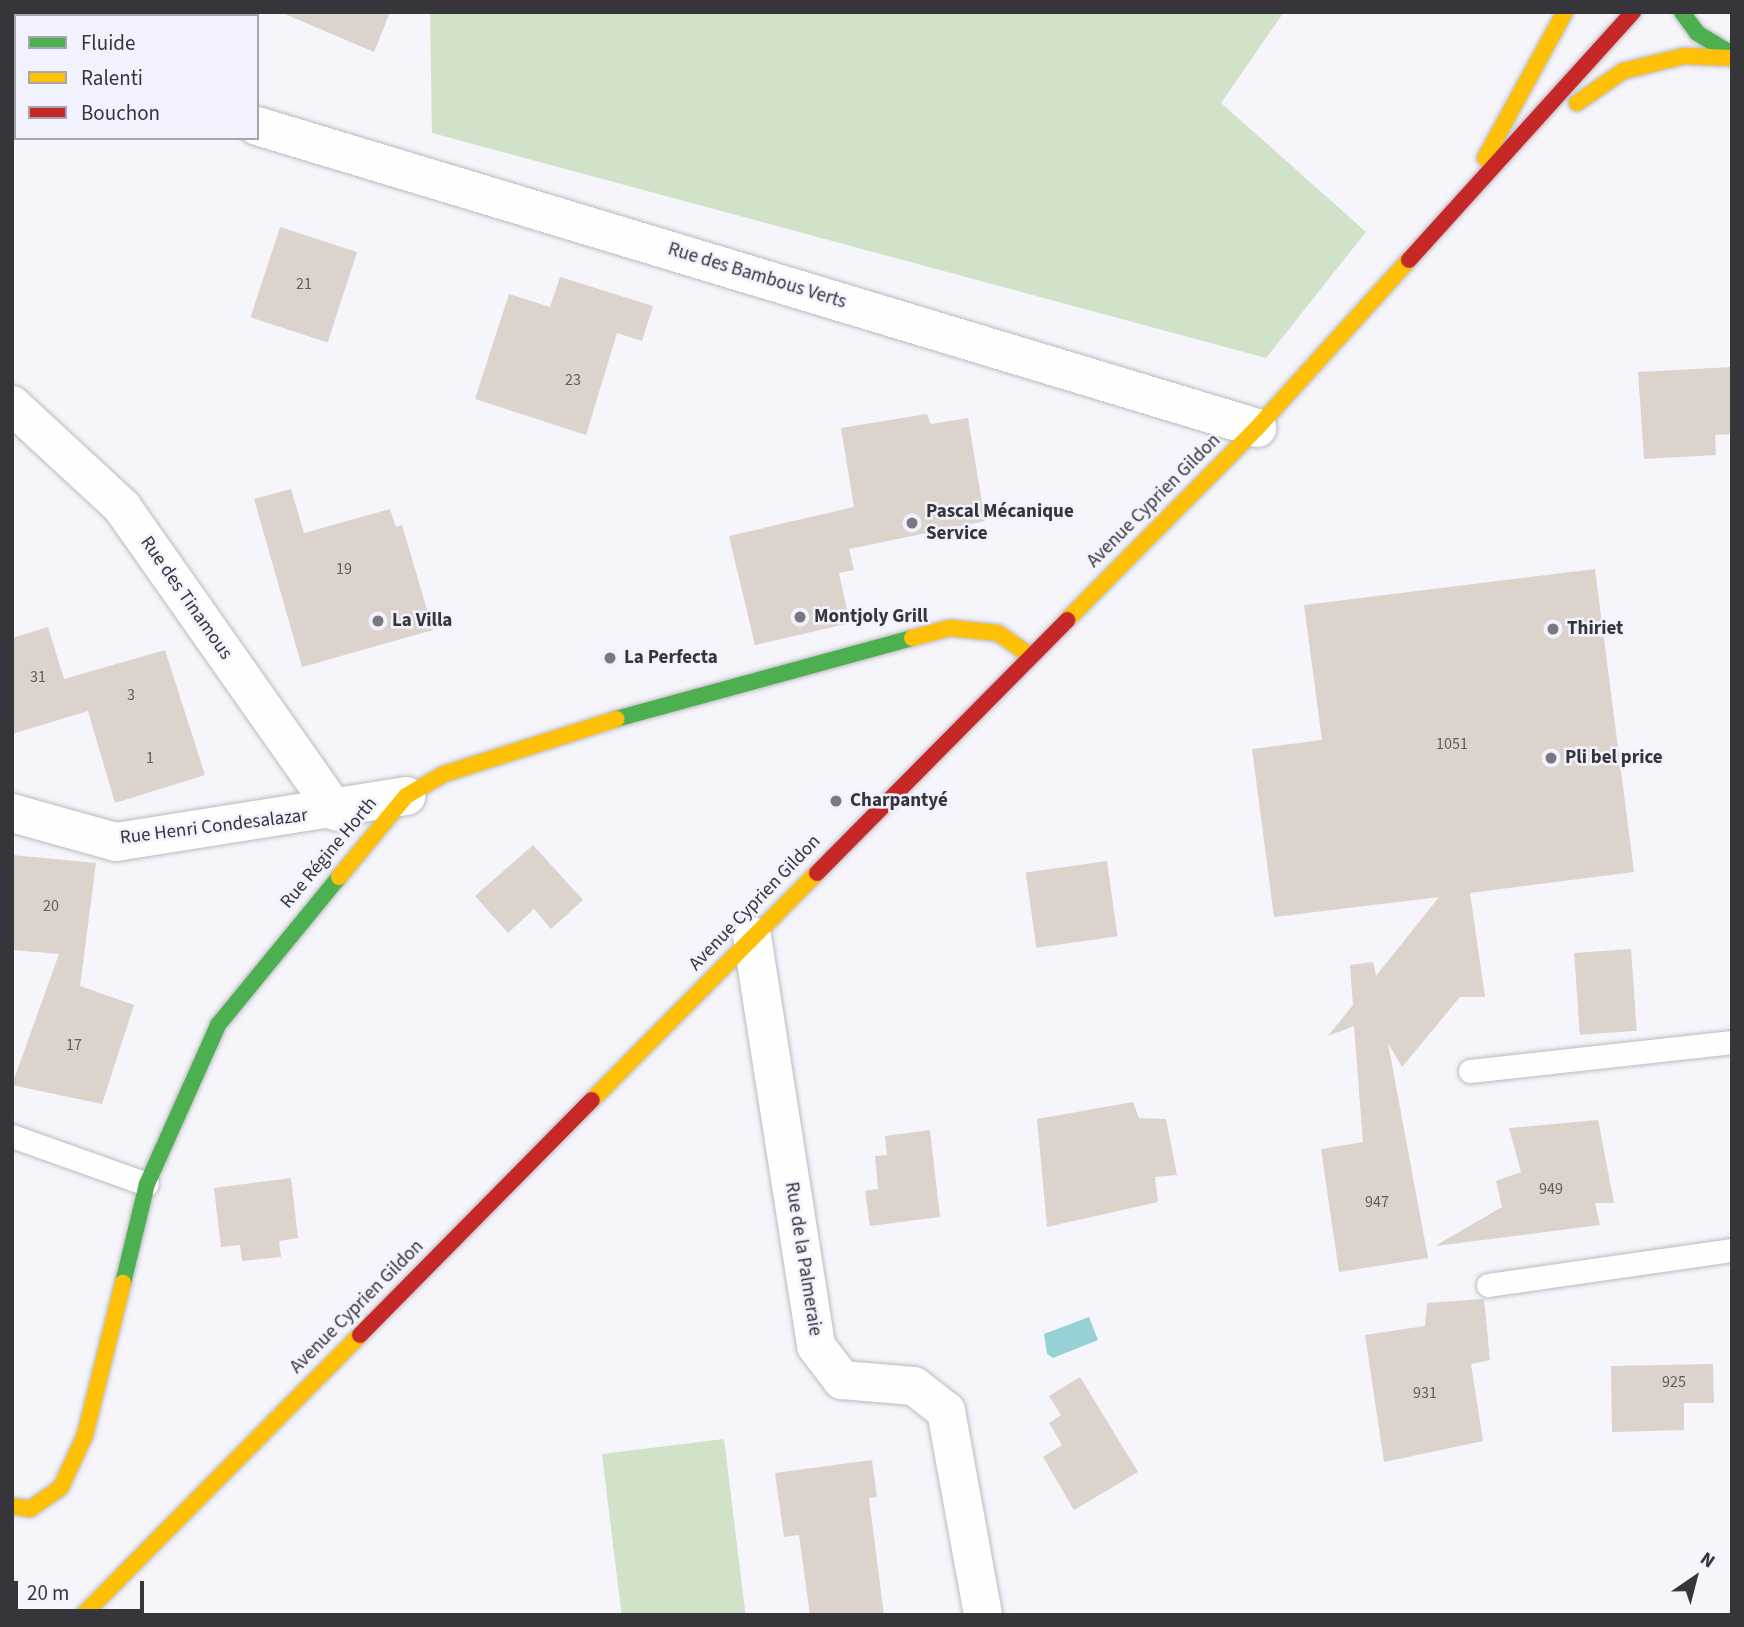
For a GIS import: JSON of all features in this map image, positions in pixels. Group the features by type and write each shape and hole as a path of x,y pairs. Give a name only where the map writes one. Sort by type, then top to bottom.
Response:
{"street":[{"path":"1452,218 1565,12"},
{"name":"Avenue Cyprien Gildon","path":"83,1615 1028,654 1257,428 1452,218 1633,12"},
{"path":"1682,12 1697,33 1732,56"},
{"name":"Avenue Cyprien Gildon","path":"1452,218 1594,88 1623,71 1684,56 1732,56"},
{"name":"Rue des Bambous Verts","path":"259,127 1257,428"},
{"name":"Rue des Tinamous","path":"12,405 122,507 336,811"},
{"name":"Rue Régine Horth","path":"12,1506 30,1509 61,1487 85,1435 148,1184 218,1025 405,796 444,774 585,728 950,628 998,633 1028,654"},
{"name":"Rue Henri Condesalazar","path":"12,813 116,842 336,811 405,796"},
{"name":"Rue de la Palmeraie","path":"752,936 816,1346 842,1380 914,1386 946,1412 983,1615"}],"lane":[{"path":"1470,1071 1732,1042"},
{"path":"12,1136 148,1184"},
{"path":"1488,1285 1732,1250"}],"green space":[{"path":"430,12 1284,12 1221,103 1366,232 1266,358 432,133"},
{"path":"724,1439 746,1615 622,1615 602,1454"}],"water":[{"path":"1089,1317 1098,1340 1053,1358 1047,1354 1044,1334"}],"building":[{"path":"280,12 390,12 374,52"},
{"path":"280,227 357,252 328,342 251,317"},
{"path":"560,277 653,306 642,341 617,333 586,435 475,399 509,294 550,307"},
{"path":"1732,367 1732,434 1715,435 1716,455 1644,459 1638,372"},
{"path":"927,414 931,424 968,418 985,521 849,549 854,570 839,573 850,623 755,645 729,536 854,507 841,428"},
{"path":"291,489 304,533 390,509 396,527 402,525 433,630 302,667 254,499"},
{"path":"1595,569 1634,872 1470,893 1485,997 1460,997 1402,1067 1388,1043 1428,1258 1339,1272 1321,1149 1363,1142 1354,1026 1328,1036 1353,1005 1350,965 1373,962 1376,976 1439,897 1274,917 1252,749 1322,740 1304,605"},
{"path":"48,627 64,679 165,650 205,775 115,803 88,711 12,734 12,638"},
{"path":"533,845 583,900 551,929 534,909 508,933 475,896"},
{"path":"12,855 96,863 80,986 134,1005 102,1104 12,1085 59,954 12,950"},
{"path":"1107,861 1118,936 1036,948 1026,872"},
{"path":"1631,949 1637,1031 1580,1035 1574,953"},
{"path":"1133,1102 1139,1118 1166,1119 1177,1175 1155,1177 1158,1202 1047,1227 1037,1119"},
{"path":"1598,1120 1614,1203 1595,1203 1600,1225 1435,1246 1502,1207 1496,1181 1521,1172 1509,1128"},
{"path":"930,1130 940,1217 870,1226 865,1191 878,1189 875,1156 887,1155 885,1136"},
{"path":"291,1178 298,1238 279,1241 281,1257 242,1261 240,1245 221,1247 214,1188"},
{"path":"1484,1299 1490,1360 1471,1364 1483,1441 1384,1462 1365,1335 1425,1326 1427,1303"},
{"path":"1713,1364 1714,1403 1684,1403 1684,1430 1612,1432 1611,1366"},
{"path":"1080,1377 1138,1472 1074,1510 1043,1457 1062,1445 1049,1423 1061,1415 1049,1396"},
{"path":"872,1460 877,1497 869,1498 884,1615 810,1615 799,1535 784,1537 775,1473"}],"traffic: fast":[{"path":"1682,12 1697,33 1732,54"},
{"path":"616,719 912,638"},
{"path":"123,1283 147,1184 218,1025 339,877"}],"traffic: slow":[{"path":"1485,158 1565,12"},
{"path":"1577,103 1623,71 1684,56 1732,58"},
{"path":"1067,620 1257,428 1409,260"},
{"path":"912,638 950,628 998,633 1028,654"},
{"path":"339,877 406,796 444,774 616,719"},
{"path":"592,1100 817,873"},
{"path":"12,1506 30,1509 61,1487 85,1435 123,1283"},
{"path":"83,1615 360,1335"}],"traffic: jam":[{"path":"1409,260 1633,12"},
{"path":"817,873 1067,620"},
{"path":"360,1335 592,1100"}],"place":[{"name":"Pascal Mécanique Service","path":"912,523"},
{"name":"Montjoly Grill","path":"800,617"},
{"name":"La Villa","path":"378,621"},
{"name":"Thiriet","path":"1553,629"},
{"name":"La Perfecta","path":"610,658"},
{"name":"Pli bel price","path":"1551,758"},
{"name":"Charpantyé","path":"836,801"}]}
